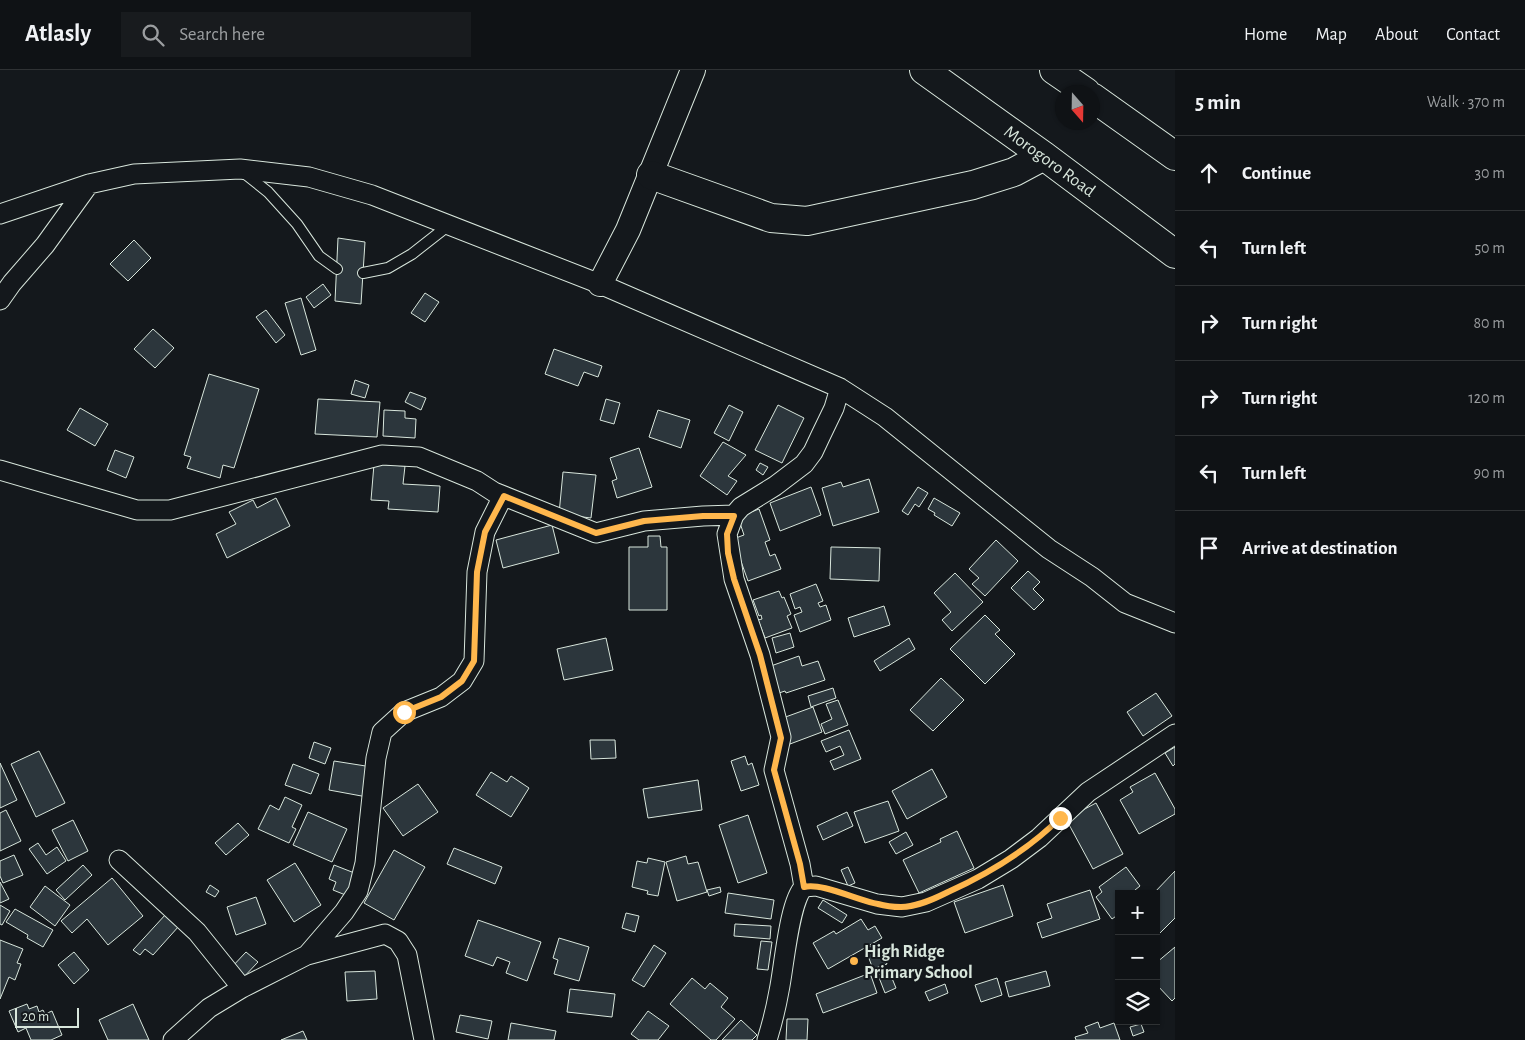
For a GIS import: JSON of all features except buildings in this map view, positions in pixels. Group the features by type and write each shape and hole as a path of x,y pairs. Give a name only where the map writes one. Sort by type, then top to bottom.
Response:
{"highway":[{"name":"Morogoro Road","path":"924,70 1044,156 1175,254"},
{"path":"1054,70 1076,85"},
{"path":"1100,103 1175,156"},
{"path":"651,175 771,218 807,221 973,185 1014,172 1044,156"}],"street":[{"path":"600,284 628,230 694,70"},
{"path":"0,214 89,184 134,174 240,169 309,177 372,195 600,284 840,388 885,417 1049,549 1092,577 1125,603 1175,624"},
{"path":"0,300 12,283 46,245 89,184"},
{"path":"804,887 800,864 774,770 781,738 760,655 734,579 728,553 727,534 734,516 741,507 775,486 804,464 813,452 834,408 840,388"},
{"path":"0,470 137,510 170,510 382,455 419,457 477,481 494,492 596,533 644,521 703,516 734,516"},
{"path":"307,955 344,912 358,891 365,863 376,758 382,732 404,712 441,697 462,681 474,661 477,572 485,532 504,496"},
{"path":"767,1040 779,991 792,916 798,894 804,887 816,886 877,904 902,907 926,902 978,879 1011,859 1039,838 1088,792 1175,734"},
{"path":"119,860 197,932 242,988"},
{"path":"173,1040 209,1008 242,988 307,955 384,934 398,941 406,954 424,1040"}],"lane":[{"path":"240,169 268,192 296,224 319,256 336,269"},
{"path":"363,273 388,268 412,254 449,225"}],"place":[{"name":"High Ridge Primary School","path":"854,961"}],"route":[{"path":"404,712 441,697 462,681 474,661 477,572 485,532 504,496 596,533 644,521 703,516 734,516 727,534 728,553 734,579 760,655 781,738 774,770 800,864 804,887 816,886 877,904 902,907 926,902 978,879 1011,859 1039,838 1060,818"}]}
